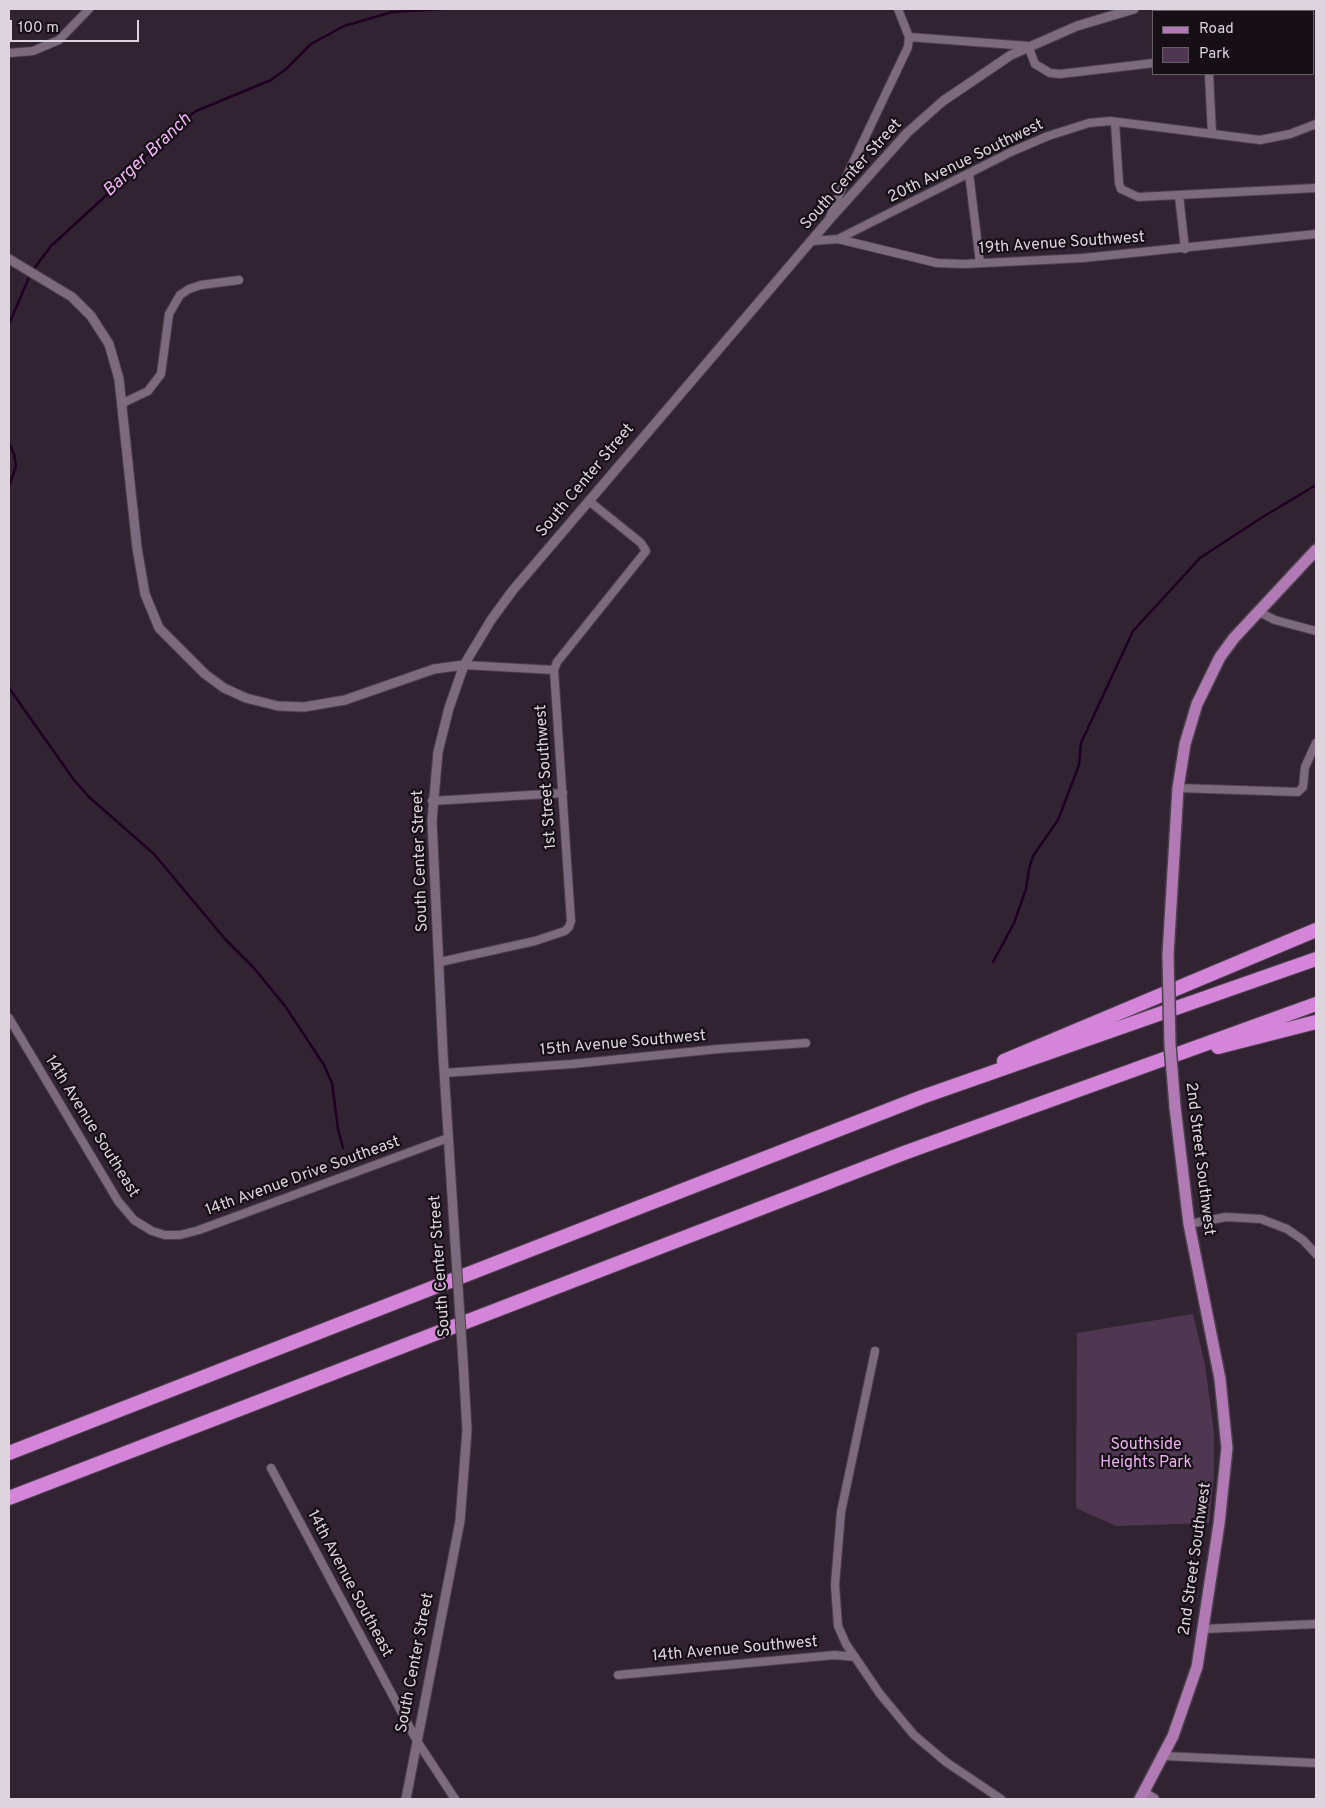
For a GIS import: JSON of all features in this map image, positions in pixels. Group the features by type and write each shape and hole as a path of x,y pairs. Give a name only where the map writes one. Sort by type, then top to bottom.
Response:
{"highway":[{"path":"955,1086 1037,1046 1316,930"},
{"path":"9,1453 574,1234 848,1125 1316,959"},
{"path":"9,1498 887,1159 1036,1103 1143,1067 1316,1004"},
{"path":"1143,1067 1316,1022"}],"main road":[{"name":"2nd Street Southwest","path":"1142,1796 1164,1756 1188,1697 1204,1629 1227,1448 1220,1379 1189,1224 1175,1107 1170,1045 1168,955 1178,788 1187,737 1205,686 1220,657 1257,612 1316,550"},
{"path":"1142,1796 1154,1799"}],"street":[{"path":"9,53 33,51 59,40 88,9"},
{"path":"830,220 849,171 908,48 909,37 898,9"},
{"name":"South Center Street","path":"406,1799 463,1494 467,1430 444,1073 432,801 441,737 464,665 502,604 892,149 926,116 968,83 1028,46 1077,26 1134,9"},
{"path":"909,37 1028,46 1035,64 1050,73 1060,74 1152,63"},
{"path":"1209,75 1212,134"},
{"path":"1115,122 1119,183 1122,189 1138,197 1316,188"},
{"name":"20th Avenue Southwest","path":"838,239 969,173 1048,136 1089,124 1115,122 1260,140 1290,134 1316,124"},
{"path":"969,173 980,263"},
{"path":"1179,196 1185,249"},
{"name":"19th Avenue Southwest","path":"812,241 838,239 937,263 980,263 1083,258 1316,234"},
{"path":"9,258 62,289 91,316 109,344 116,362 122,403 137,548 145,594 158,628 164,636 205,674 232,693 278,706 304,707 345,700 434,669 464,665 554,670 557,662 646,551 641,542 589,501"},
{"path":"122,403 148,391 161,374 165,357 169,314 180,296 188,289 201,285 239,280"},
{"path":"1257,612 1275,620 1316,631"},
{"name":"1st Street Southwest","path":"440,962 506,948 565,931 571,921 554,670"},
{"path":"1178,788 1295,792 1303,787 1305,767 1316,743"},
{"path":"432,801 563,792"},
{"name":"14th Avenue Southeast","path":"9,1018 118,1201 134,1220 152,1231 165,1235"},
{"name":"15th Avenue Southwest","path":"444,1073 572,1064 718,1049 806,1044"},
{"name":"14th Avenue Drive Southeast","path":"165,1235 180,1235 199,1230 448,1138"},
{"path":"1189,1224 1226,1217 1261,1219 1287,1229 1303,1240 1316,1254"},
{"path":"875,1350 844,1494 836,1563 835,1597 838,1626 855,1657 886,1703 914,1735 946,1762 1001,1799"},
{"name":"14th Avenue Southeast","path":"271,1468 417,1740"},
{"path":"1204,1629 1316,1624"},
{"name":"14th Avenue Southwest","path":"618,1675 826,1656 855,1657"},
{"path":"417,1740 455,1799"},
{"path":"1164,1756 1316,1763"}],"green space":[{"name":"Southside Heights Park","path":"1193,1314 1205,1365 1214,1432 1214,1473 1209,1523 1116,1526 1076,1508 1077,1333"}],"waterway":[{"name":"Barger Branch","path":"33,270 51,246 123,180 167,133 196,111 271,80 286,69 311,44 344,26 392,12 445,9"},
{"name":"Barger Branch","path":"9,324 30,275"},
{"name":"Barger Branch","path":"9,443 14,454 16,466 9,486"},
{"path":"993,962 1014,923 1026,889 1033,856 1058,820 1079,765 1081,743 1133,631 1200,558 1316,485"},
{"path":"9,688 74,780 89,797 154,854 225,939 253,967 285,1006 324,1065 332,1083 338,1129 343,1148"}]}
